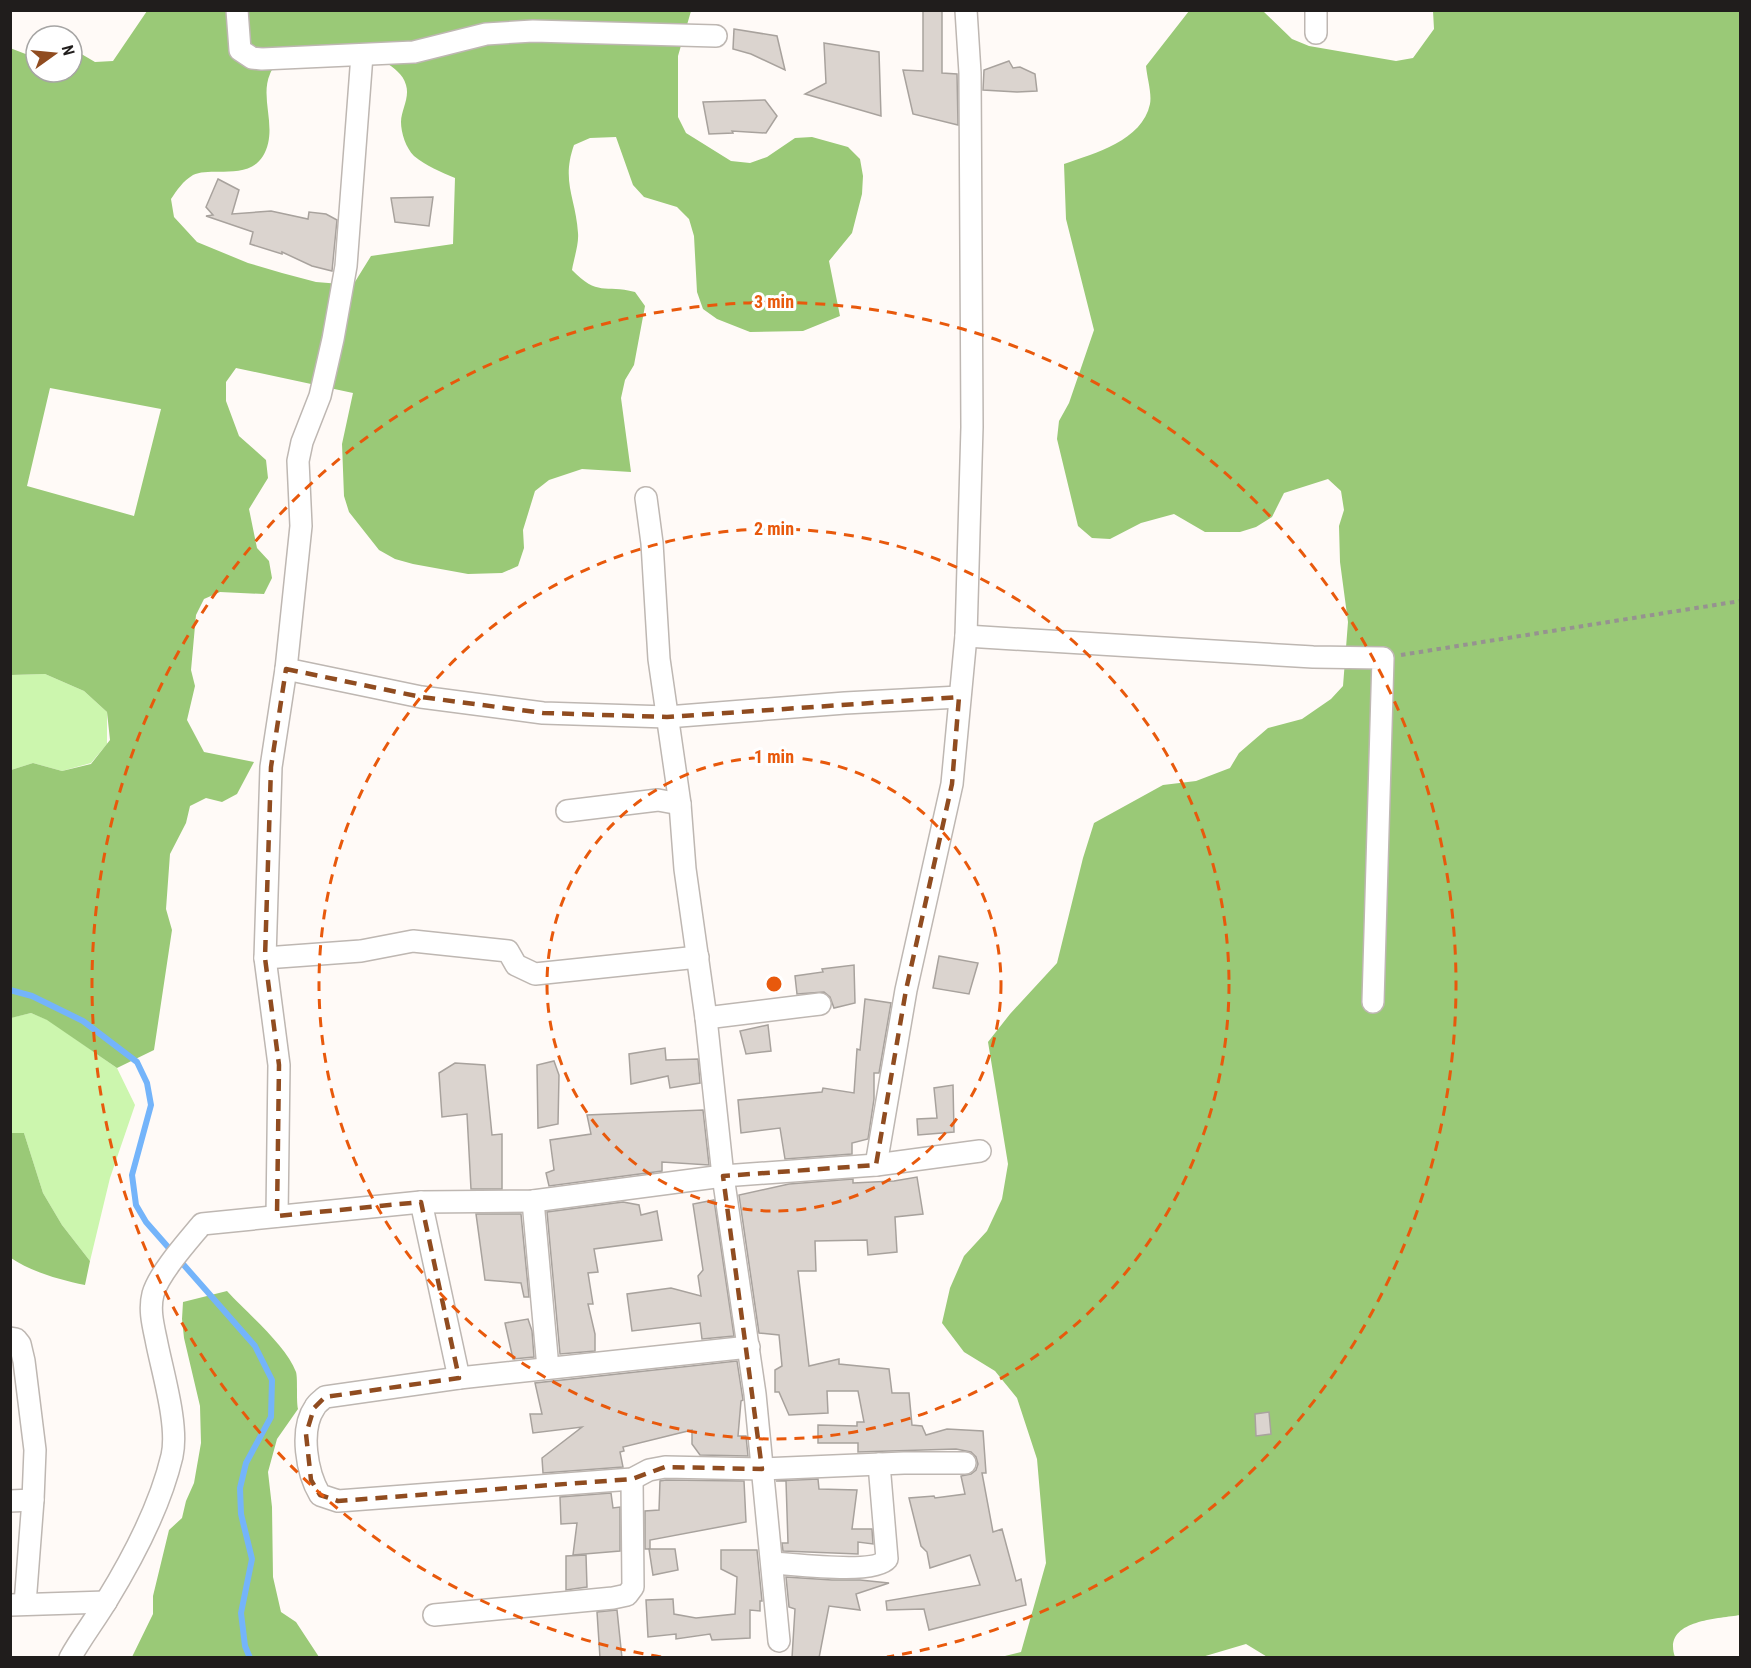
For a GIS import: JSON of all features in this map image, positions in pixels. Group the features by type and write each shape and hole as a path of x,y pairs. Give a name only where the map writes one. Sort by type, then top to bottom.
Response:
{"street":[{"path":"237,10 240,50 252,58 262,60 414,52 486,34 505,32 716,36"},
{"path":"876,1165 906,990 952,784 966,636 972,427 970,74 966,10"},
{"path":"1316,10 1316,33"},
{"path":"277,1215 279,1065 265,958 272,767 286,669 301,526 298,461 302,442 320,396 346,266 362,55"},
{"path":"646,498 652,543 659,659 680,804 723,1176 749,1347 778,1641"},
{"path":"966,636 1313,657 1383,658 1372,1002"},
{"path":"286,669 421,697 543,713 667,717 845,702 959,697"},
{"path":"567,811 658,800 680,804"},
{"path":"265,958 361,951 413,941 508,951 516,964 535,974 698,957"},
{"path":"706,1018 820,1004"},
{"path":"70,1658 136,1549 161,1492 172,1454 173,1426 152,1317 153,1295 162,1277 202,1224 420,1202 533,1201 723,1176 876,1165 980,1151"},
{"path":"533,1201 548,1368"},
{"path":"420,1202 459,1378"},
{"path":"10,1338 16,1339 20,1344 24,1361 34,1450 33,1500 18,1604 106,1602"},
{"path":"749,1347 459,1378 326,1397 314,1408 306,1434 311,1480 320,1495 338,1501 632,1479 649,1470 665,1467 762,1469 964,1463"},
{"path":"772,1563 844,1568 884,1563 887,1559 879,1464"},
{"path":"434,1615 627,1595 633,1587 632,1479"},
{"path":"10,1501 33,1500"}],"path":[{"path":"1383,658 1740,601"}],"highlighted area":[{"path":"286,669 421,697 543,713 667,717 959,697 952,784 906,990 876,1165 723,1176 762,1469 665,1467 632,1479 338,1501 320,1495 311,1480 306,1434 314,1408 325,1397 459,1378 421,1202 277,1216 279,1065 265,958 271,767"}],"green space":[{"path":"147,11 691,11 678,56 678,117 686,133 731,161 750,163 767,157 795,138 812,137 848,147 860,159 863,176 862,194 852,233 829,261 840,316 803,331 750,332 717,319 703,309 697,292 694,236 689,219 677,207 644,197 633,185 616,137 590,138 574,145 570,158 569,180 578,237 572,270 595,287 635,292 645,306 634,365 625,380 621,398 631,472 582,469 549,480 535,491 523,530 524,548 518,566 502,573 468,574 413,564 395,559 379,550 349,512 344,496 342,444 353,393 236,368 226,382 226,401 239,436 266,460 268,478 249,509 257,548 269,561 272,578 264,594 220,592 204,599 196,615 191,670 195,686 187,720 204,752 254,762 237,794 222,802 206,798 190,806 186,823 170,854 166,909 172,930 154,1050 117,1068 47,1020 31,1013 11,1018 11,770 33,763 62,771 91,764 110,740 107,712 84,691 45,674 11,675 10,48 24,53 24,84 84,84 84,56 95,62 113,61","holes":["282,59 385,62 395,69 405,81 407,90 401,126 409,149 424,163 455,178 453,244 371,256 353,285 316,282 248,263 197,242 174,217 171,199 183,183 193,175 239,171 256,164 263,156 269,135 267,84 272,70","50,388 161,409 134,516 27,486"]},
{"path":"1189,11 1263,11 1292,39 1309,46 1396,61 1413,58 1434,29 1433,11 1740,11 1740,1615 1706,1620 1684,1629 1676,1635 1673,1645 1675,1657 1269,1658 1246,1644 1202,1657 1001,1657 1021,1652 1046,1563 1037,1459 1017,1398 995,1371 964,1352 942,1323 950,1288 964,1256 987,1231 1002,1199 1008,1164 988,1042 1010,1014 1057,963 1094,823 1163,785 1196,781 1230,768 1239,753 1268,728 1302,719 1331,699 1343,686 1348,622 1340,562 1339,526 1344,510 1341,491 1328,479 1284,493 1272,517 1256,527 1240,532 1205,532 1174,514 1141,523 1110,539 1092,538 1078,526 1057,439 1059,421 1069,403 1094,330 1066,219 1064,164 1116,144 1138,127 1150,104 1146,66"},
{"path":"45,674 84,691 107,712 107,744 91,763 62,771 33,763 11,770 10,675"},
{"path":"31,1013 48,1020 117,1068 135,1105 110,1178 90,1261 62,1225 43,1193 24,1133 11,1133 10,1018"},
{"path":"10,1133 24,1133 43,1193 62,1225 90,1261 85,1285 46,1275 11,1258"},
{"path":"227,1291 275,1340 296,1372 298,1409 277,1439 268,1472 272,1507 273,1577 281,1612 296,1622 319,1657 132,1657 153,1614 153,1596 169,1530 182,1518 194,1483 201,1443 200,1406 184,1338 183,1302"}],"building":[{"path":"923,10 942,10 942,73 957,74 958,125 913,114 903,70 923,71"},
{"path":"734,29 777,36 785,70 751,54 733,49"},
{"path":"824,43 879,52 881,116 805,94 826,83"},
{"path":"1009,61 1013,68 1020,67 1035,74 1037,91 983,90 984,70"},
{"path":"765,100 777,116 766,133 732,131 733,133 709,134 703,102"},
{"path":"218,179 239,190 232,214 271,211 308,219 309,212 326,214 337,220 332,271 312,266 282,252 282,254 250,244 253,232 206,216 213,215 206,207"},
{"path":"433,197 429,226 395,222 391,198"},
{"path":"939,956 978,963 969,994 933,988"},
{"path":"854,965 855,1003 834,1008 830,997 824,992 797,994 795,976 823,972 822,969"},
{"path":"865,999 891,1003 879,1073 874,1073 874,1099 868,1139 852,1143 852,1154 785,1159 780,1128 741,1133 738,1100 822,1092 823,1088 854,1093 857,1049 860,1050"},
{"path":"768,1025 771,1051 746,1054 740,1031"},
{"path":"665,1048 666,1060 698,1059 700,1083 670,1088 668,1076 631,1084 629,1054"},
{"path":"554,1061 559,1075 558,1124 538,1128 537,1065"},
{"path":"455,1063 485,1065 492,1135 502,1134 502,1189 471,1189 467,1114 442,1117 439,1073"},
{"path":"953,1085 954,1132 918,1135 917,1119 937,1118 934,1088"},
{"path":"703,1110 709,1165 662,1162 662,1171 549,1186 546,1173 554,1170 550,1140 591,1134 587,1115"},
{"path":"917,1177 923,1214 895,1217 897,1252 868,1255 867,1240 815,1241 816,1271 798,1271 809,1366 839,1359 839,1364 889,1369 892,1393 909,1393 912,1425 922,1426 926,1435 947,1429 983,1431 986,1473 982,1473 993,1532 1002,1529 1016,1581 1021,1579 1026,1605 929,1630 924,1609 887,1610 886,1601 980,1585 970,1555 930,1568 927,1552 921,1546 909,1498 934,1496 935,1498 965,1494 961,1476 971,1474 976,1470 978,1464 976,1457 971,1452 956,1449 858,1452 858,1443 818,1443 818,1425 857,1426 857,1422 864,1422 858,1391 827,1391 828,1413 789,1415 779,1392 775,1392 775,1370 782,1366 779,1335 759,1333 739,1195 789,1184 853,1179 853,1183 894,1181"},
{"path":"714,1200 734,1336 702,1339 700,1323 632,1331 627,1294 671,1288 701,1296 698,1276 703,1270 693,1204"},
{"path":"623,1202 639,1205 641,1215 657,1211 662,1240 594,1249 598,1272 588,1273 593,1304 588,1304 595,1334 595,1351 560,1354 547,1212"},
{"path":"476,1214 521,1214 529,1297 524,1297 521,1283 485,1280"},
{"path":"528,1319 532,1331 534,1357 513,1359 505,1323"},
{"path":"737,1361 743,1400 741,1401 738,1436 746,1436 748,1456 700,1455 692,1444 692,1430 623,1447 624,1451 620,1452 623,1467 543,1473 542,1458 582,1427 533,1433 530,1414 542,1414 535,1383"},
{"path":"1269,1412 1271,1434 1256,1436 1255,1414"},
{"path":"818,1479 819,1489 857,1490 852,1529 872,1529 873,1544 858,1542 858,1554 783,1551 782,1543 788,1543 786,1481 776,1481"},
{"path":"660,1481 744,1481 746,1522 650,1540 650,1549 645,1549 645,1511 659,1510"},
{"path":"611,1493 613,1508 620,1507 620,1551 573,1555 577,1523 561,1524 560,1497"},
{"path":"649,1549 675,1549 678,1570 653,1575"},
{"path":"721,1550 757,1550 762,1601 760,1601 760,1611 750,1610 750,1638 712,1640 710,1634 676,1639 676,1634 648,1637 646,1600 673,1599 674,1614 696,1618 735,1614 737,1577 721,1569"},
{"path":"586,1555 587,1587 566,1590 566,1556"},
{"path":"786,1577 889,1583 856,1594 860,1610 829,1606 819,1658 792,1658 795,1609 789,1607"},
{"path":"617,1610 622,1658 600,1658 597,1612"}],"waterway":[{"path":"10,990 32,996 83,1021 137,1062 147,1083 151,1105 132,1175 136,1205 146,1222 255,1346 272,1380 271,1417 246,1463 240,1488 241,1514 252,1559 241,1613 245,1646 250,1658"}]}
